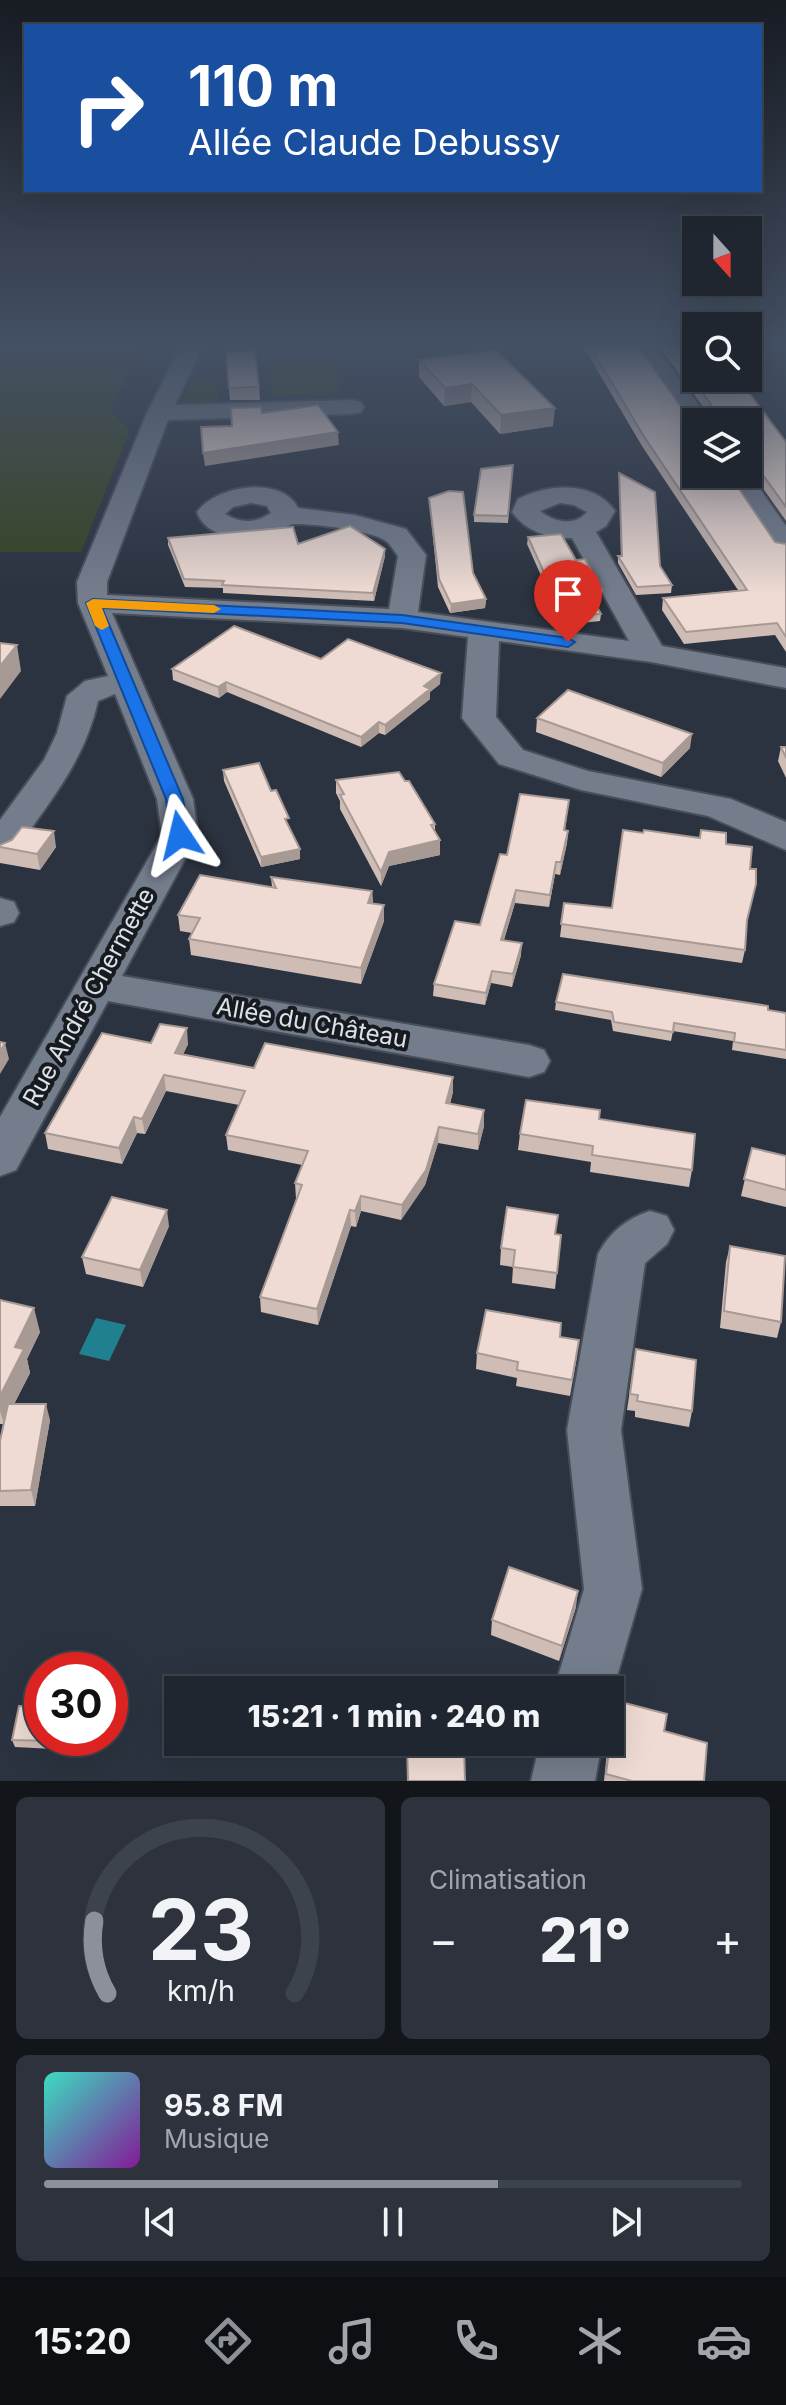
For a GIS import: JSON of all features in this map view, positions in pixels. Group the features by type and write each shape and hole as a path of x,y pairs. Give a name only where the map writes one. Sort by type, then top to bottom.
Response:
{"street":[{"path":"153,429 92,582 93,603 402,619 651,653 786,678"},
{"path":"746,488 786,546"},
{"path":"285,515 355,523 396,535 412,555 402,619"},
{"path":"580,528 651,653"},
{"name":"Rue André Chermette","path":"0,1158 180,835 175,799 93,603"},
{"path":"484,632 479,718 511,757 581,780 718,807 778,832 786,839"},
{"path":"0,846 61,761 74,733 83,696 96,688 125,682"},
{"name":"Allée du Château","path":"94,985 529,1061"},
{"path":"588,1676 613,1589 594,1430 622,1254 650,1230"},
{"path":"563,1781 568,1756"}],"green space":[{"path":"0,429 130,430 81,552 0,552"}],"water":[{"path":"96,1318 126,1325 109,1361 79,1354"}],"building":[{"path":"201,429 336,429 338,432 203,453"},
{"path":"639,429 682,429 682,488 738,488 775,542 786,544 786,637 777,623 686,632 663,598 747,590"},
{"path":"762,429 776,429 786,442 786,507 762,474"},
{"path":"513,465 508,516 474,515 481,469"},
{"path":"619,473 655,492 660,566 672,585 637,587 618,556 622,556"},
{"path":"449,491 463,492 473,573 486,599 451,604 439,579 429,498"},
{"path":"350,526 385,549 373,593 222,585 224,581 184,579 168,538 293,527 298,544"},
{"path":"561,534 576,560 585,559 602,590 588,591 601,614 564,617 528,537"},
{"path":"234,626 321,659 348,639 441,673 424,686 430,689 385,725 379,722 361,737 226,682 218,687 172,669"},
{"path":"0,643 17,645 0,666"},
{"path":"568,690 692,734 663,763 537,718"},
{"path":"259,763 271,791 276,790 289,818 285,819 300,849 261,857 223,770"},
{"path":"399,772 405,781 409,781 435,824 431,825 440,840 389,852 381,872 340,795 344,794 336,780"},
{"path":"520,794 569,800 564,830 568,831 561,862 556,862 550,895 516,890 501,940 522,943 513,974 492,971 486,993 434,984 455,921 480,925 500,854 507,855"},
{"path":"22,827 54,831 37,854 0,847 12,840"},
{"path":"623,830 700,838 701,830 726,833 726,844 752,847 750,869 756,869 756,884 747,920 745,950 561,924 564,903 612,908"},
{"path":"200,875 276,888 271,877 372,891 368,903 384,905 361,968 189,939 200,918 178,915"},
{"path":"563,974 768,1006 768,1010 786,1013 786,1050 734,1042 735,1033 674,1023 673,1032 614,1022 612,1012 556,1002"},
{"path":"160,1024 187,1028 175,1053 254,1068 265,1043 453,1077 446,1103 484,1110 478,1134 439,1127 426,1170 402,1205 361,1196 355,1211 350,1210 317,1309 260,1297 302,1185 295,1183 308,1151 226,1135 245,1091 164,1075 142,1119 134,1117 119,1148 45,1133 102,1033 151,1043"},
{"path":"526,1100 600,1110 599,1119 695,1134 692,1170 592,1155 593,1146 520,1134"},
{"path":"752,1148 786,1156 786,1190 744,1179"},
{"path":"112,1197 167,1210 140,1270 82,1257"},
{"path":"507,1207 558,1215 555,1234 561,1235 557,1273 513,1267 515,1250 501,1248"},
{"path":"730,1246 785,1256 781,1322 724,1311"},
{"path":"0,1300 34,1308 15,1347 24,1349 0,1396"},
{"path":"486,1310 561,1323 560,1337 579,1340 572,1380 517,1370 518,1362 477,1353"},
{"path":"636,1349 696,1360 692,1411 637,1401 638,1395 630,1394"},
{"path":"8,1404 46,1404 31,1490 0,1491 0,1441"},
{"path":"509,1567 578,1591 562,1646 492,1620"},
{"path":"624,1703 667,1714 664,1731 707,1743 704,1781 632,1781 606,1774 608,1756 624,1756"},
{"path":"19,1706 24,1706 24,1740 12,1740"},
{"path":"407,1756 464,1756 465,1781 408,1781"}],"slow traffic":[{"path":"102,626 93,603 214,609"}],"route":[{"path":"180,835 175,799 93,603 402,619 568,642"}]}
